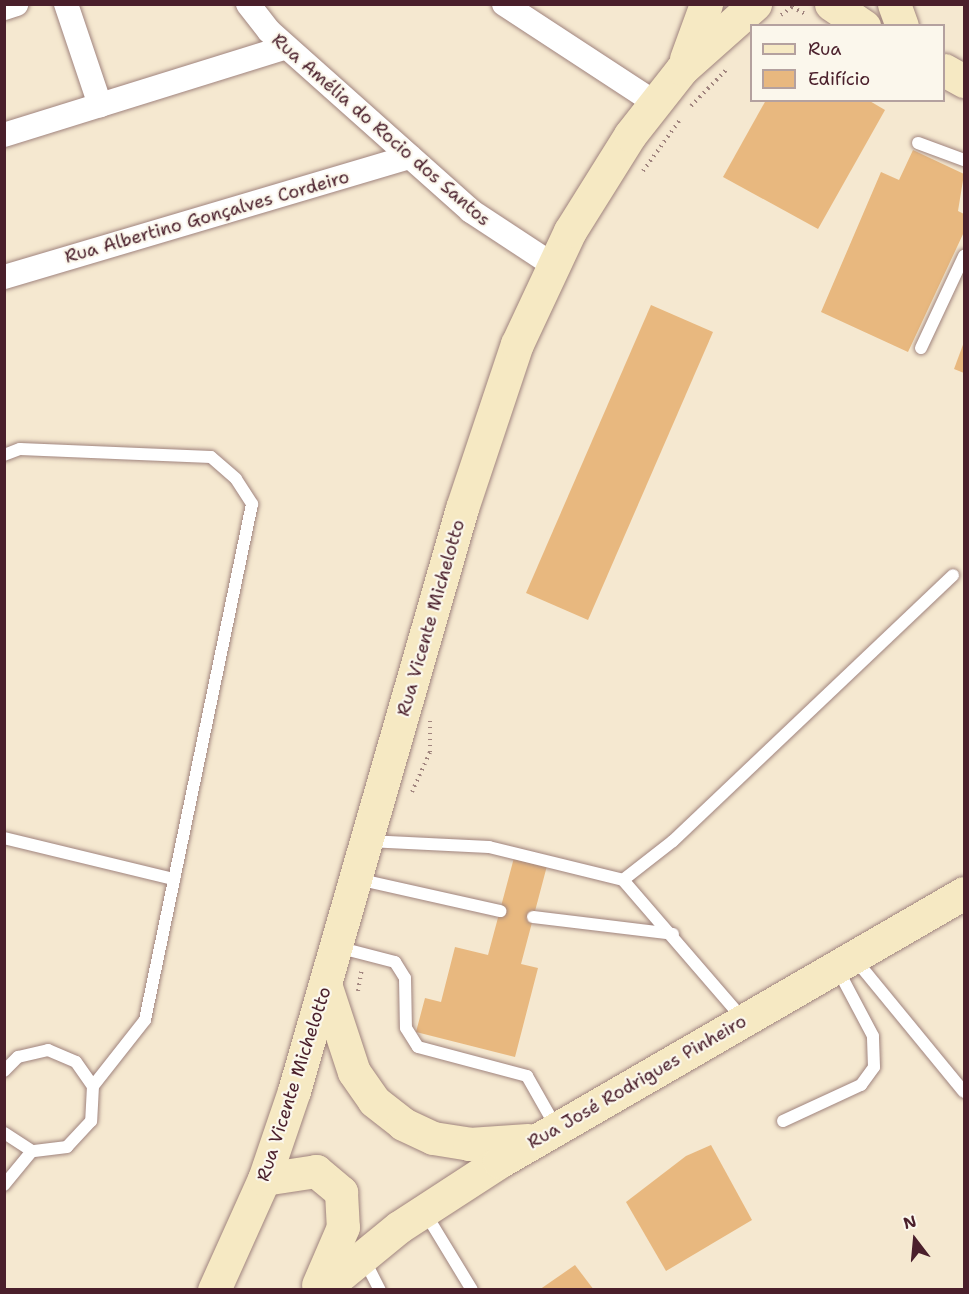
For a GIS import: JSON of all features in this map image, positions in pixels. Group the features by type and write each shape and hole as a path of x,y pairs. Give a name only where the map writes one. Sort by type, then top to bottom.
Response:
{"main road":[{"path":"682,69 706,4"},
{"path":"894,4 901,24"},
{"path":"822,12 858,24"},
{"name":"Rua Vicente Michelotto","path":"214,1290 264,1179 326,987 351,951 357,879 482,443 517,344 553,265 590,195 668,110 682,69 765,13"},
{"path":"945,71 964,81"},
{"name":"Rua José Rodrigues Pinheiro","path":"322,1290 362,1255 423,1210 548,1133 964,892"},
{"path":"326,987 354,1072 374,1101 403,1124 469,1144 548,1133"},
{"path":"264,1179 316,1171 341,1192 343,1227 316,1290"}],"street":[{"path":"4,8 16,4"},
{"path":"66,4 100,105"},
{"name":"Rua Amélia do Rocio dos Santos","path":"248,4 286,47 482,221 553,265"},
{"path":"504,4 668,110"},
{"path":"4,135 286,47"},
{"name":"Rua Albertino Gonçalves Cordeiro","path":"4,277 410,157"}],"lane":[{"path":"918,143 964,160"},
{"path":"921,348 964,256"},
{"path":"4,455 20,449 211,457 236,479 252,504 145,1020 93,1086 91,1121 67,1147 32,1152 4,1185"},
{"path":"623,880 681,833 953,575"},
{"path":"4,838 174,879"},
{"path":"368,842 489,847 623,880 674,934 744,1020"},
{"path":"357,879 500,911"},
{"path":"533,917 674,934"},
{"path":"351,951 395,962 405,978 406,1028 418,1047 526,1076 548,1133"},
{"path":"845,962 964,1092"},
{"path":"783,1121 861,1085 874,1067 878,1050 845,962"},
{"path":"4,1071 18,1057 48,1050 76,1062 93,1086"},
{"path":"4,1133 32,1152"},
{"path":"423,1210 472,1290"},
{"path":"362,1255 380,1290"}],"path":[{"path":"765,13 792,7 822,12"},
{"path":"689,108 736,60"},
{"path":"639,176 668,110"},
{"path":"408,801 430,752 434,709"},
{"path":"351,951 359,1003"}],"building":[{"path":"765,102 871,102 885,110 818,229 723,177"},
{"path":"913,150 964,174 958,211 964,214 964,232 908,352 821,312 881,172 899,180"},
{"path":"651,305 713,332 588,620 526,593"},
{"path":"964,342 964,373 954,369"},
{"path":"515,854 548,862 521,964 538,968 515,1057 416,1032 425,998 441,1002 455,947 488,955"},
{"path":"711,1145 752,1220 666,1271 626,1202 686,1156"},
{"path":"575,1265 594,1290 539,1290"}]}
